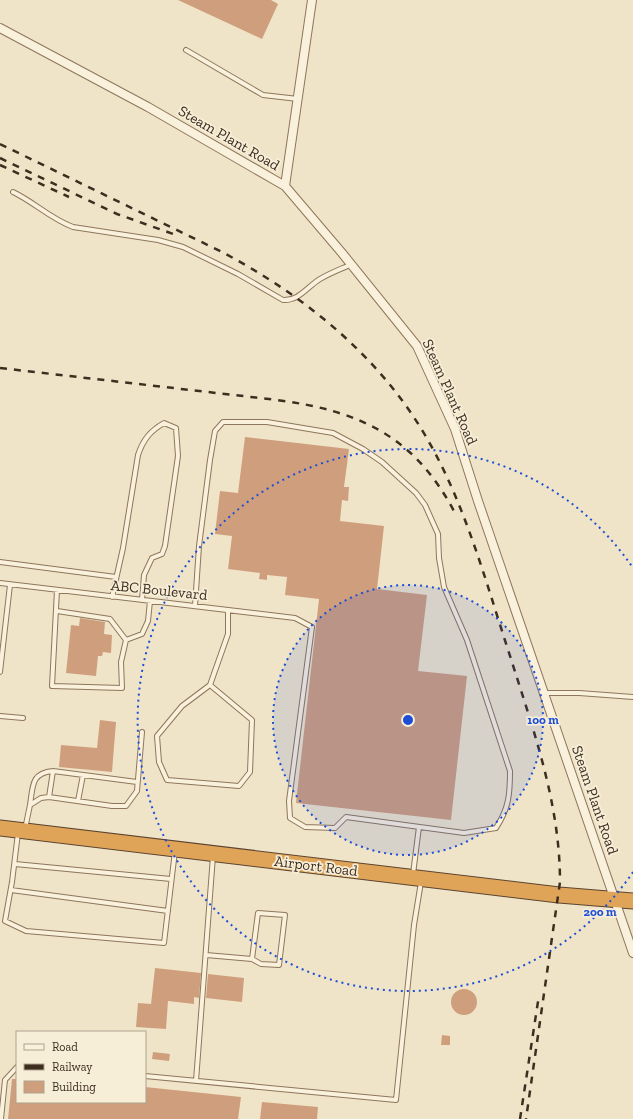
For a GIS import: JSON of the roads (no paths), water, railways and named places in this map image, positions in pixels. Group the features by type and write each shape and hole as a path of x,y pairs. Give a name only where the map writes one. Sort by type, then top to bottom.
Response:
{"highway":[{"name":"Airport Road","path":"0,828 417,879 633,901"}],"street":[{"path":"285,186 299,99 312,0"},
{"name":"Steam Plant Road","path":"0,28 148,107 285,186 352,264 417,346 455,429 633,953"}],"lane":[{"path":"186,50 263,95 299,99"},
{"path":"13,192 38,205 62,223 73,227 158,240 183,247 238,274 283,300 298,297 320,280 352,264"},
{"path":"146,1076 396,1100 414,926 419,827 464,833 496,828 505,814 510,793 510,771 490,708 467,640 444,587 439,558 438,534 425,505 416,493 382,462 363,449 333,433 267,422 224,422 215,431 210,460 199,546 195,606"},
{"path":"112,597 123,548 138,455 142,442 154,429 164,423 176,428 178,456 165,546 162,554 152,558 144,575 142,600"},
{"path":"0,562 116,577"},
{"name":"ABC Boulevard","path":"0,583 295,618 312,628 289,801 290,818 305,827 335,828 346,817 419,827"},
{"path":"0,672 10,584"},
{"path":"57,590 52,686 122,688 121,662 126,640"},
{"path":"126,640 142,634 148,621 150,601"},
{"path":"210,685 252,720 250,772 239,786 167,780 158,762 157,736 182,706 210,685 228,634 228,610"},
{"path":"57,611 110,619 126,640"},
{"path":"544,693 579,693 633,697"},
{"path":"0,716 22,718"},
{"path":"30,805 41,798 49,797 112,806 126,806 137,791 142,732"},
{"path":"137,782 53,771 45,772 38,776 34,781 30,805 14,864 5,921 26,931 164,943 175,849"},
{"path":"49,797 53,771"},
{"path":"78,801 83,775"},
{"path":"196,1080 214,854"},
{"path":"14,864 171,879"},
{"path":"10,890 168,911"},
{"path":"206,955 252,959 262,964 279,965 285,915 258,913 252,959"},
{"path":"1,1119 5,1080 16,1069"}],"railway":[{"path":"0,144 222,252 283,288 312,309 365,357 388,383 410,412 429,442 454,494 485,576 537,741 551,796 556,825 560,882 526,1119"},
{"path":"0,158 117,214 179,236"},
{"path":"0,165 69,197"},
{"path":"0,368 277,400 335,412 360,421 383,432 404,447 423,466 440,488 456,515"},
{"path":"520,1119 539,995"}]}
